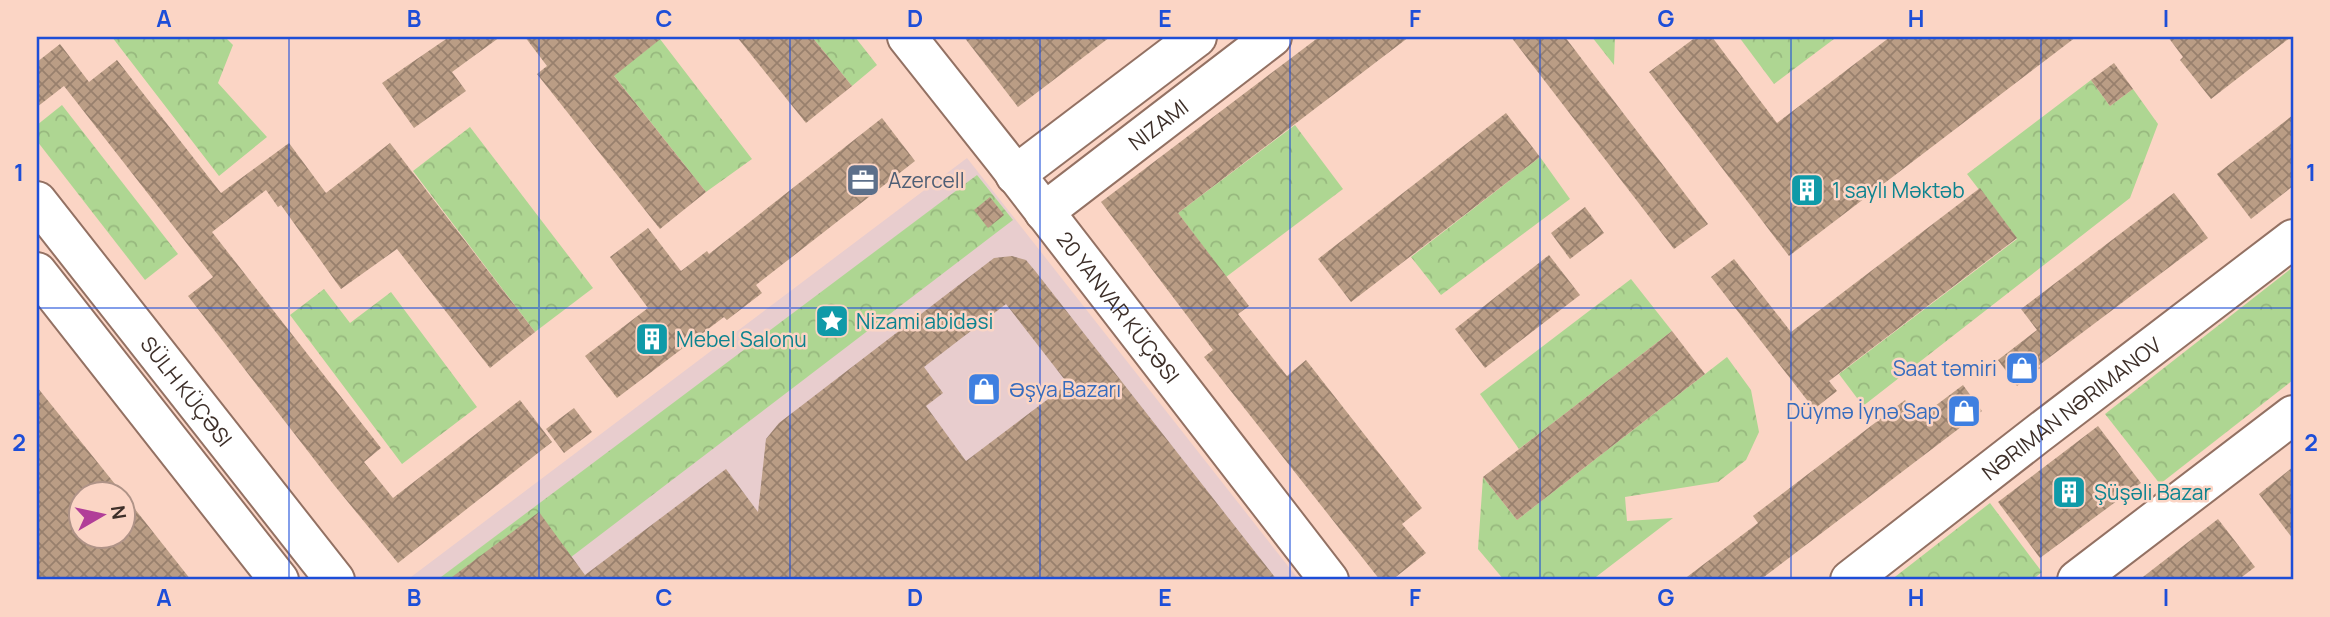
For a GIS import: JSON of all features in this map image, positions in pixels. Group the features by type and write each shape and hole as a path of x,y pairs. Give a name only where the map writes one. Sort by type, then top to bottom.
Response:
{"main road":[{"name":"20 YANVAR KÜÇƏSI","path":"907,37 1329,580"},
{"path":"1016,174 1197,37"},
{"name":"NIZAMI","path":"1044,212 1272,37"},
{"name":"SÜLH KÜÇƏSI","path":"37,201 335,580"},
{"name":"NƏRIMAN NƏRIMANOV","path":"1850,580 2293,239"},
{"path":"37,272 279,580"},
{"path":"2077,580 2293,415"}],"shaded area":[{"path":"967,158 1299,580 407,580"}],"green space":[{"path":"112,37 225,37 233,45 218,83 267,137 219,176"},
{"path":"614,37 628,37 641,54 660,39 752,159 706,192 596,53"},
{"path":"812,37 855,37 877,65 852,86"},
{"path":"1592,37 1615,37 1614,65"},
{"path":"1739,37 1833,37 1834,39 1774,84"},
{"path":"2091,80 2110,106 2133,89 2158,124 2130,198 1863,406 1839,374 2017,239 1967,174"},
{"path":"62,105 178,254 145,280 37,141 37,125"},
{"path":"1295,125 1343,189 1226,277 1178,213"},
{"path":"470,127 593,288 535,332 413,171"},
{"path":"1540,157 1570,199 1441,295 1411,257"},
{"path":"977,175 1013,220 541,580 437,580"},
{"path":"2293,267 2293,380 2160,484 2105,414"},
{"path":"1631,279 1672,331 1519,449 1480,394"},
{"path":"324,289 350,323 391,292 477,407 402,464 290,315"},
{"path":"1727,357 1751,390 1759,432 1746,460 1718,482 1625,497 1627,521 1673,518 1592,580 1504,580 1478,549 1483,477 1517,520"},
{"path":"1990,503 2042,572 2032,580 1891,580"}],"building":[{"path":"449,37 500,37 452,72 466,91 414,128 382,83"},
{"path":"525,37 663,37 614,76 706,192 660,229 537,74 547,66"},
{"path":"737,37 812,37 852,86 806,123"},
{"path":"964,37 1110,37 1018,107"},
{"path":"1319,37 1409,37 1178,213 1249,306 1238,314 1287,376 1306,360 1422,508 1402,524 1426,553 1392,580 1380,580 1204,357 1213,350 1101,202"},
{"path":"1511,37 1565,37 1708,224 1674,249"},
{"name":"1 saylı Məktəb","path":"1696,37 1712,37 1777,123 1890,37 2076,37 1789,256 1649,72"},
{"path":"2168,37 2291,37 2211,99 2180,60 2183,57"},
{"path":"60,44 89,82 117,60 221,193 289,143 326,193 390,143 535,332 490,368 397,249 341,289 281,205 278,207 266,190 212,232 381,448 364,462 393,498 520,400 552,442 398,563 188,296 213,277 64,86 37,107 37,62"},
{"path":"2114,63 2133,89 2110,106 2091,80"},
{"path":"1506,113 1540,157 1351,302 1318,259"},
{"path":"2293,115 2293,186 2251,219 2217,174"},
{"path":"882,118 915,161 756,285 762,293 727,320 724,317 617,398 585,356 648,308 610,257 648,228 681,271 707,251 709,254"},
{"path":"1980,188 2017,238 1829,381 1837,391 1814,409 1711,277 1734,259 1791,332"},
{"path":"2174,193 2208,238 2038,366 2040,368 2017,386 1998,360 2037,330 2021,309"},
{"path":"990,197 1004,215 988,228 974,210"},
{"path":"1585,207 1604,233 1570,259 1551,233"},
{"path":"1549,255 1580,295 1485,368 1455,329"},
{"path":"1012,256 1026,260 1277,580 448,580 539,512 585,575 726,469 758,512 766,439 779,423 994,258","holes":["1006,304 1068,384 966,461 926,406 943,393 924,367"]},
{"path":"1672,331 1705,374 1517,520 1483,477"},
{"path":"1963,385 1982,411 1760,580 1683,580 1758,523 1753,516 1905,400 1919,418"},
{"path":"37,387 111,480 66,480 66,550 136,550 136,511 191,580 37,580"},
{"path":"574,408 592,432 564,453 546,429"},
{"name":"Şüşəli Bazar","path":"2098,426 2141,483 2040,558 1998,502"},
{"path":"2293,467 2293,539 2259,494"},
{"path":"2218,519 2255,567 2238,580 2139,580"}],"place":[{"name":"Azercell","path":"863,180"},
{"name":"1 saylı Məktəb","path":"1807,190"},
{"name":"Nizami abidәsi","path":"832,321"},
{"name":"Mebel Salonu","path":"652,339"},
{"name":"Saat təmiri","path":"2022,368"},
{"name":"Əşya Bazarı","path":"984,389"},
{"name":"Düymə İynə Sap","path":"1964,411"},
{"name":"Şüşəli Bazar","path":"2069,492"}]}
